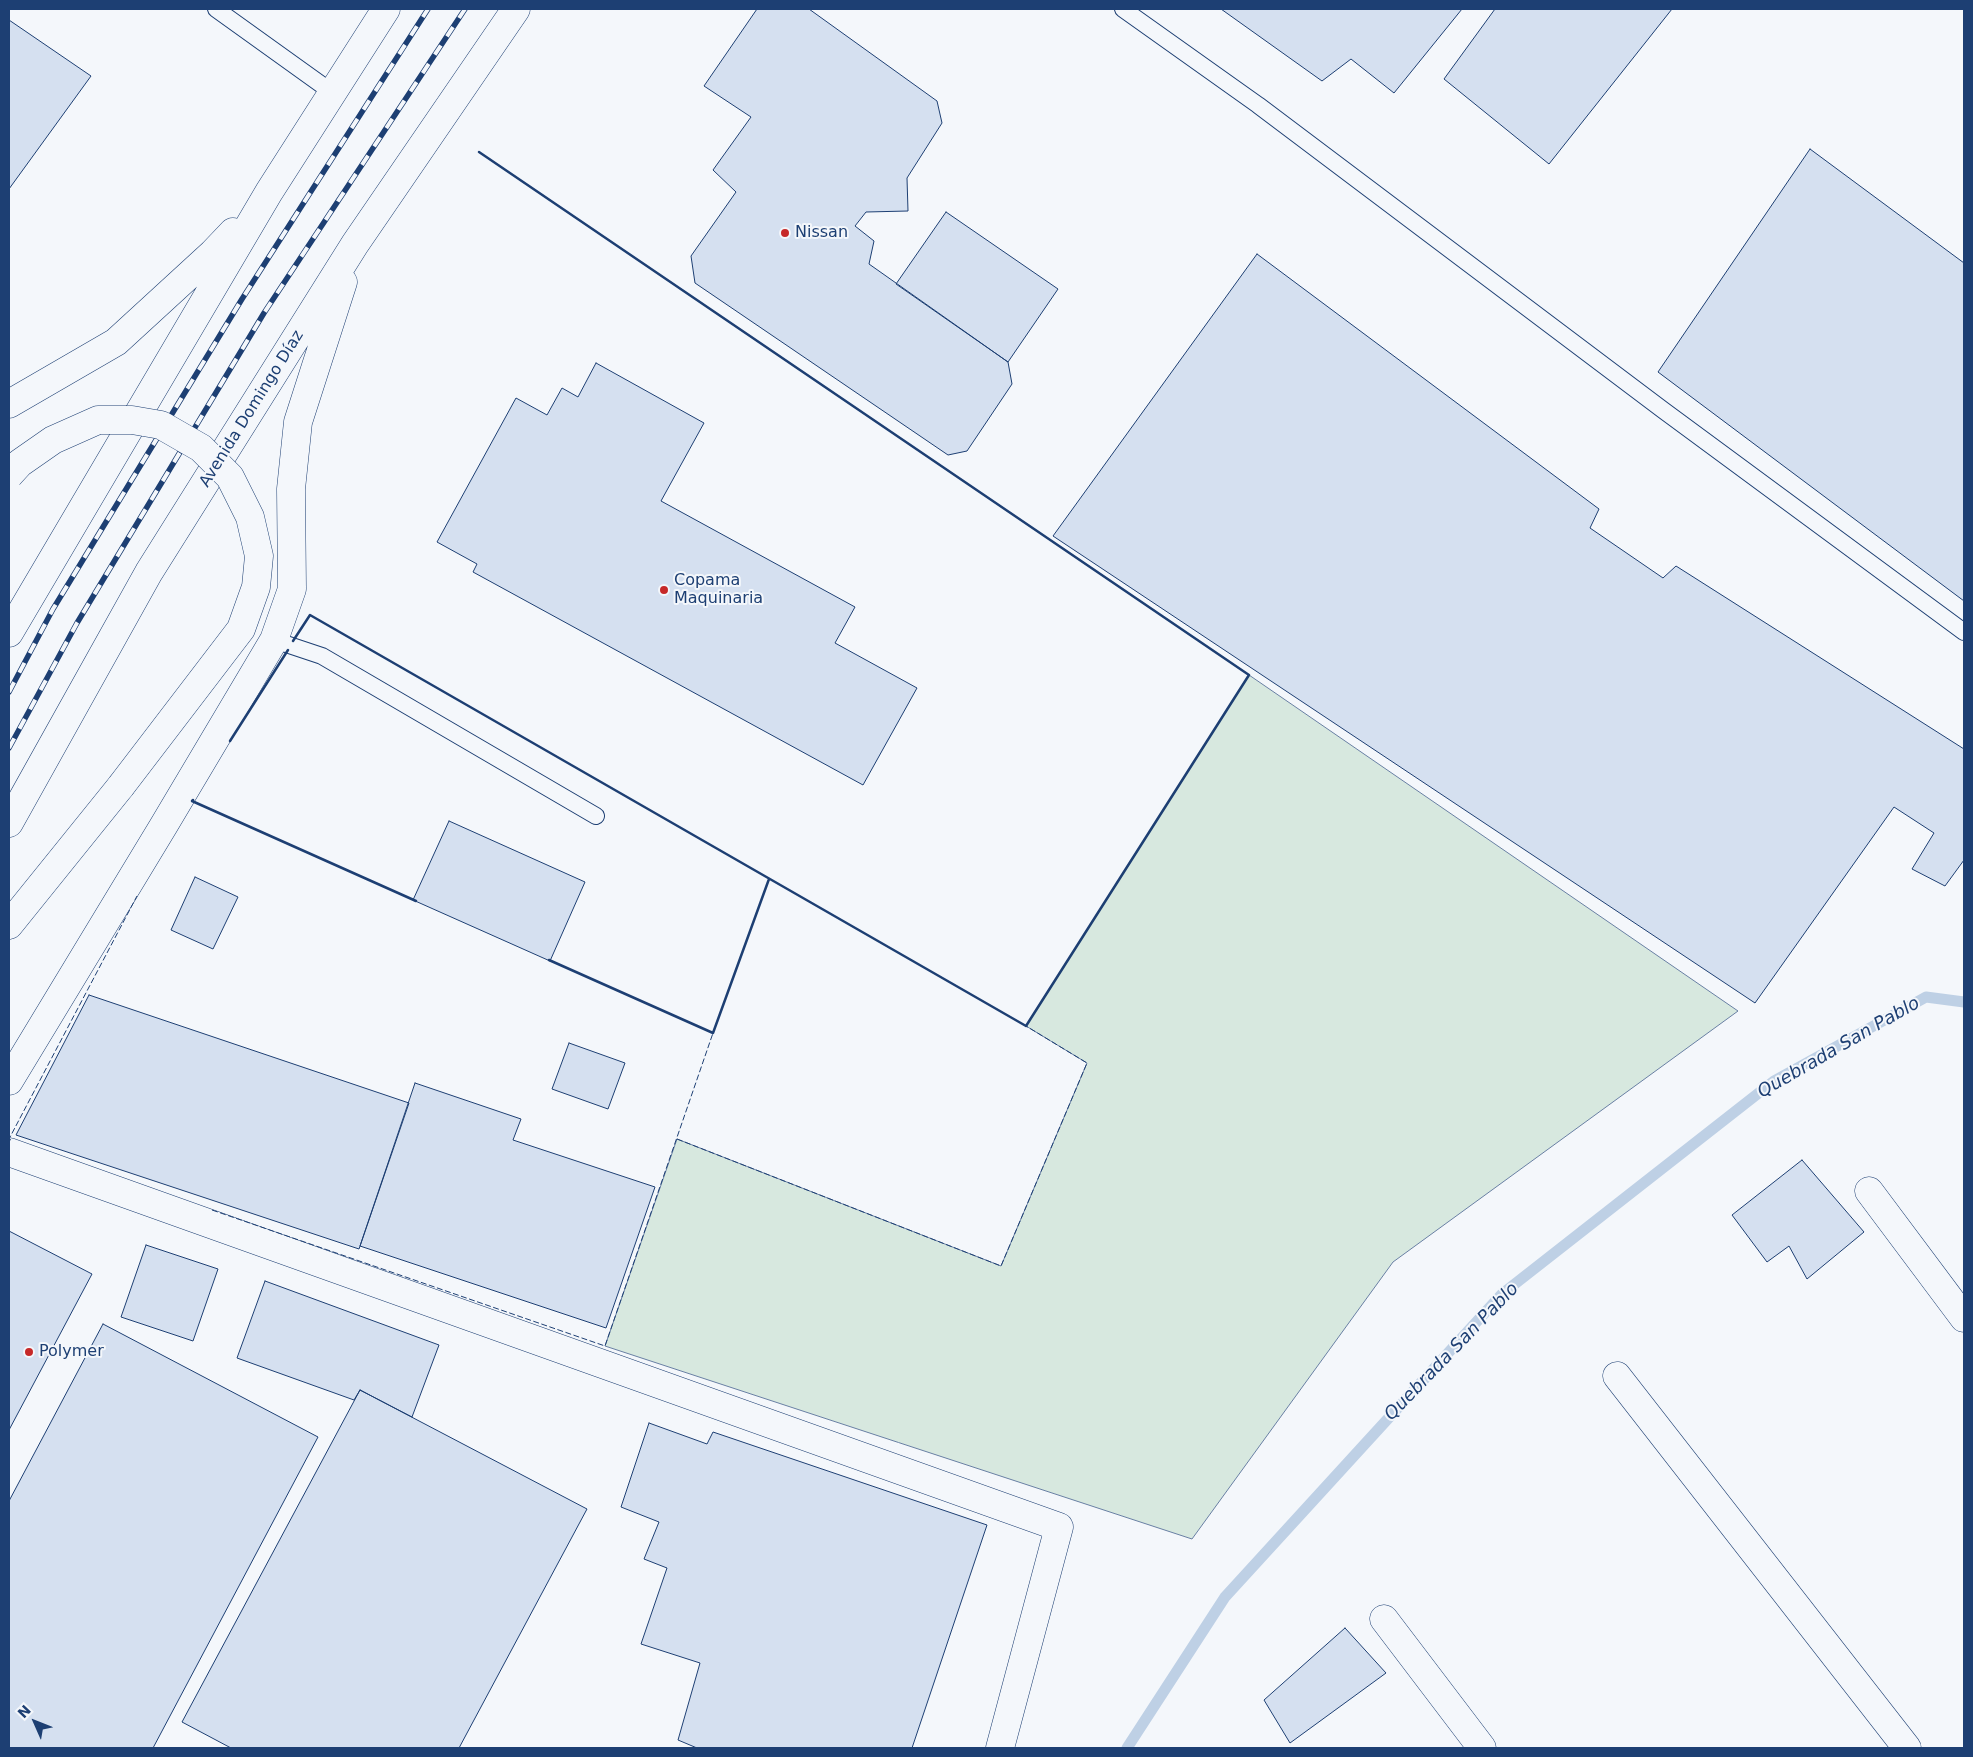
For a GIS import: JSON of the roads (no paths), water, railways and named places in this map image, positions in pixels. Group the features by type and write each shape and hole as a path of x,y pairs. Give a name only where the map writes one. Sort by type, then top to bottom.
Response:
{"main road":[{"path":"9,633 269,192 386,9"},
{"name":"Avenida Domingo Díaz","path":"9,823 149,572 355,244 516,9"},
{"path":"9,404 116,342 213,253 269,192"},
{"path":"9,1081 274,640 292,590 292,489 298,422 355,244"},
{"path":"9,475 20,463 53,440 98,420 132,420 161,425 201,448 230,477 250,517 259,556 256,587 241,629 121,786 9,925"},
{"path":"9,1152 1059,1527 1000,1748"},
{"path":"1869,1192 1964,1318"},
{"path":"1617,1376 1907,1748"},
{"path":"1384,1619 1482,1748"}],"lane":[{"path":"216,9 333,93"},
{"path":"1123,9 1258,105 1964,632"},
{"path":"274,640 322,656 596,816"}],"waterway":[{"name":"Quebrada San Pablo","path":"1127,1748 1225,1597 1502,1294 1774,1081 1926,997 1964,1002"}],"railway":[{"path":"9,692 53,609 242,299 428,9"},
{"path":"9,748 77,623 264,313 465,9"}],"place":[{"name":"Nissan","path":"785,233"},
{"name":"Copama Maquinaria","path":"664,590"},
{"name":"Polymer","path":"29,1352"}]}
